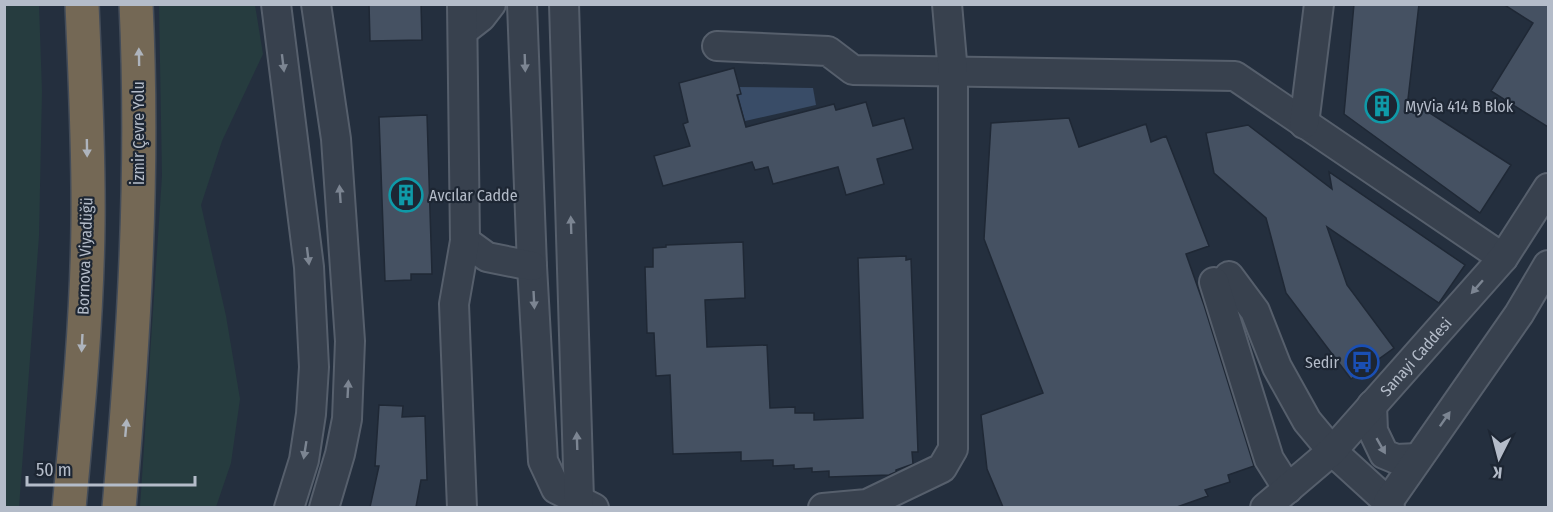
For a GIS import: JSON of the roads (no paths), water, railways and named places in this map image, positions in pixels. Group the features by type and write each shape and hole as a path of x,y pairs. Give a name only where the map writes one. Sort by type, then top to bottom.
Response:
{"highway":[{"name":"Bornova Viyadüğü","path":"69,507 80,383 88,225 82,4"},
{"name":"İzmir Çevre Yolu","path":"119,507 130,381 136,262 139,165 136,4"}],"street":[{"path":"276,4 309,267 314,367 311,414 304,460 289,507"},
{"path":"316,4 336,139 350,341 347,419 340,454 324,507"},
{"path":"462,507 454,304 465,241 463,18 481,17 491,4"},
{"path":"522,4 532,266 543,460 556,489 586,504 564,4"},
{"path":"823,507 867,504 942,468 953,449 953,73 947,4"},
{"path":"1304,123 1318,4"},
{"path":"717,46 828,51 853,70 1235,76 1503,258"},
{"name":"Sanayi Caddesi","path":"1266,507 1332,451 1503,258 1548,188"},
{"path":"465,241 487,257 532,266"},
{"path":"1288,489 1269,459 1221,279 1256,311 1277,367 1306,421 1332,451 1389,505 1418,458 1519,314 1548,265"},
{"path":"1372,405 1373,431 1384,454 1396,459 1418,458"}],"water":[{"path":"736,87 813,88 816,105 745,121"}],"place":[{"name":"MyVia 414 B Blok","path":"1382,106"},
{"name":"Avcılar Cadde","path":"406,195"},
{"name":"Sedir","path":"1362,362"}]}
